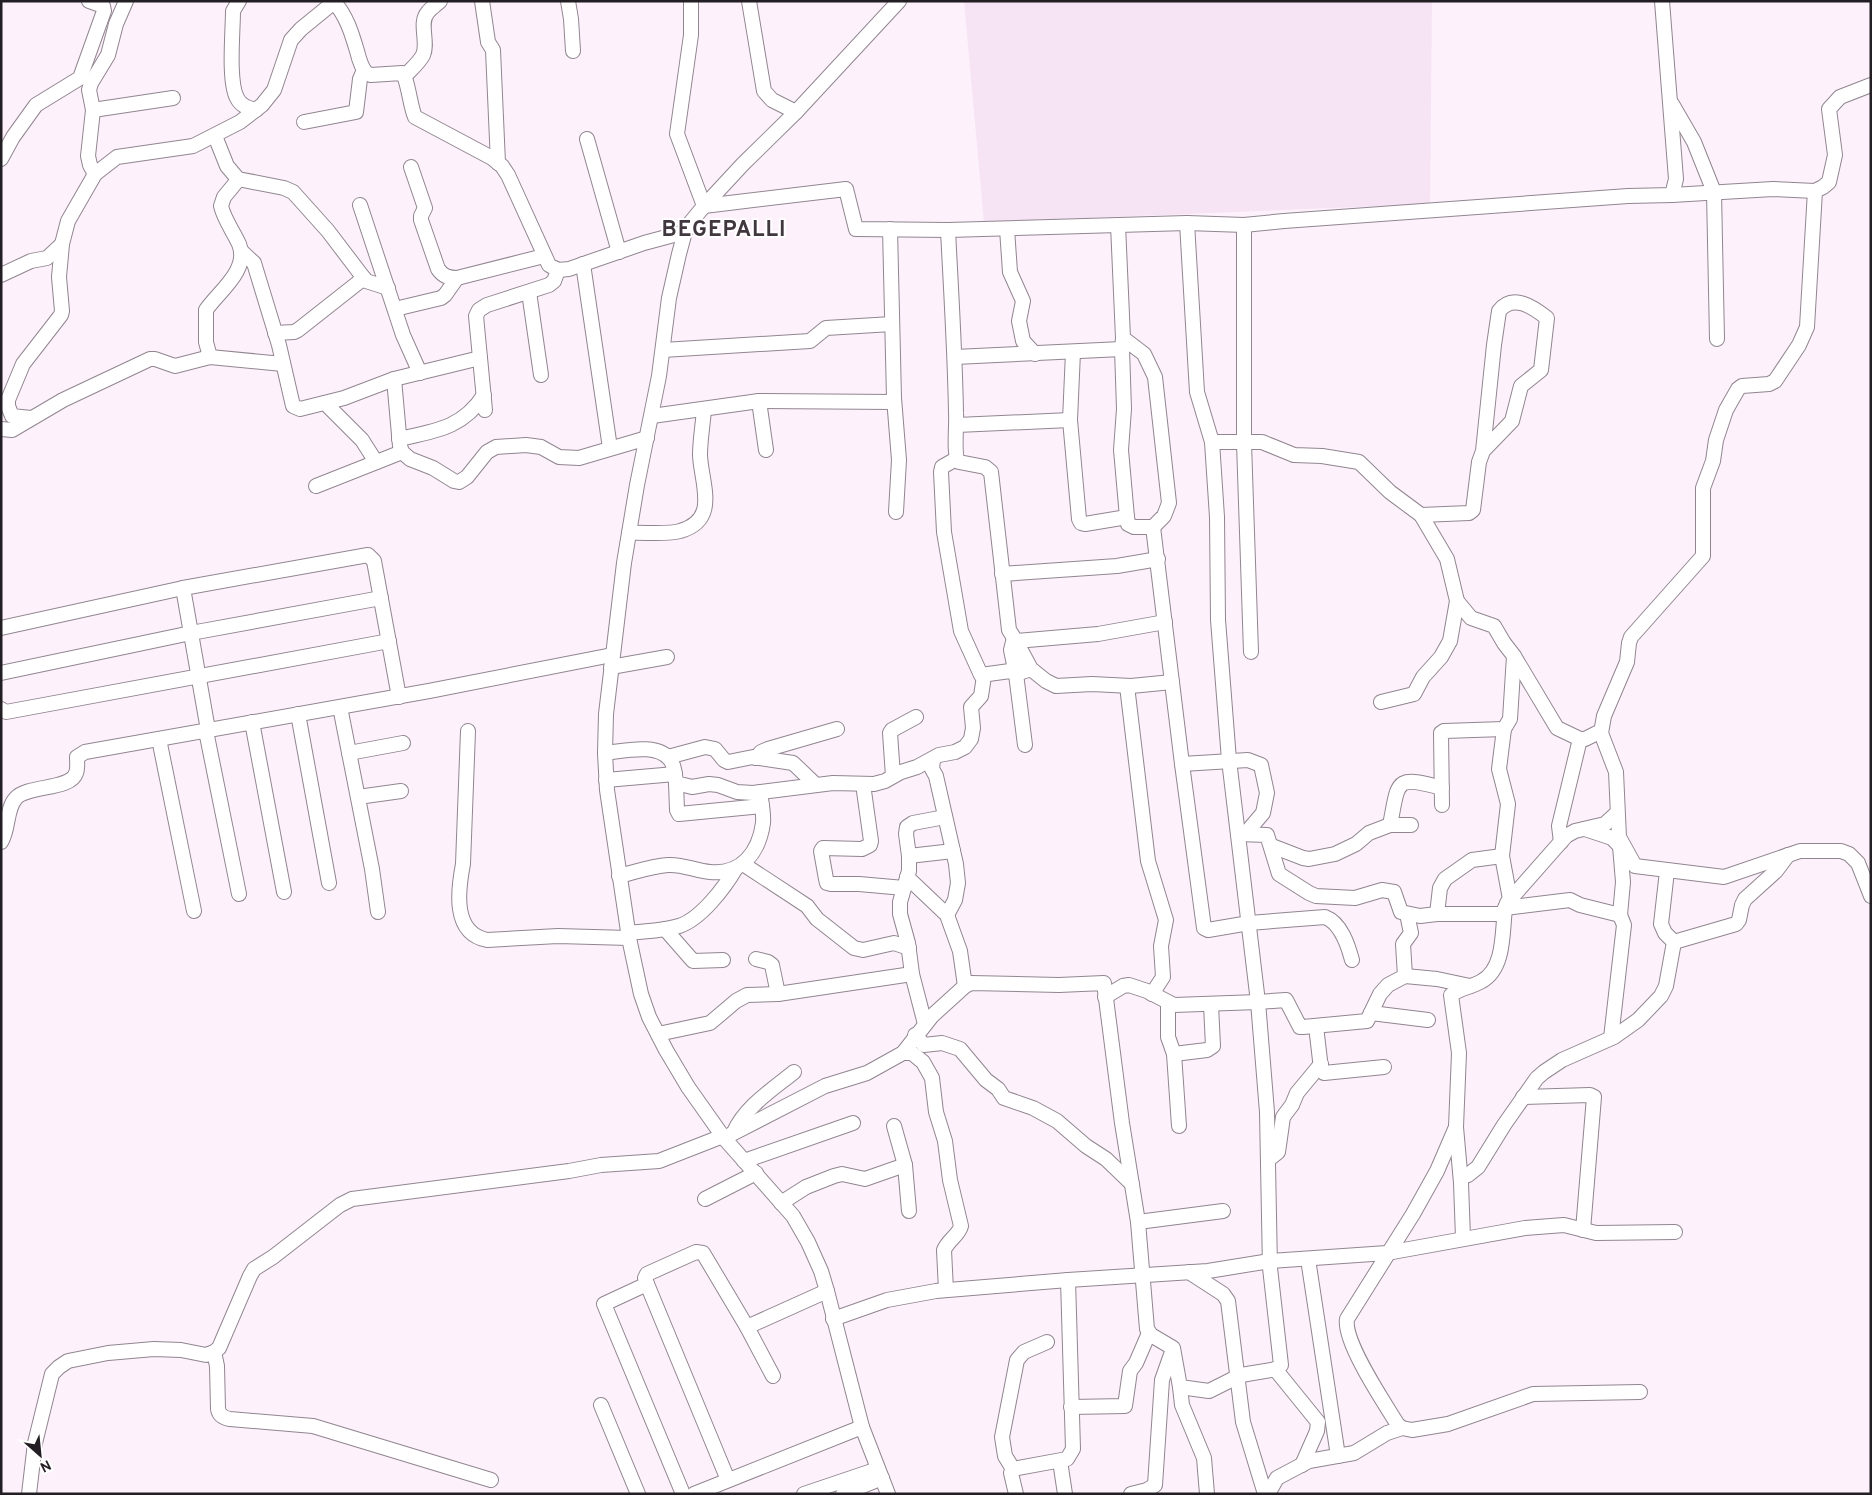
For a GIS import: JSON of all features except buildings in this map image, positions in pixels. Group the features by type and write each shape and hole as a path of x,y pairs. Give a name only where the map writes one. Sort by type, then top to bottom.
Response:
{"street":[{"path":"1,159 13,137 36,105 80,78 104,10 103,6 89,1"},
{"path":"95,174 90,166 88,156 93,110 89,90 108,55 116,24 126,1"},
{"path":"239,1 233,11 233,86 240,103 246,108 256,110"},
{"path":"405,76 424,54 424,20 427,13 440,1"},
{"path":"482,1 488,42 493,50 498,163"},
{"path":"568,1 573,51"},
{"path":"691,1 691,35 678,134 704,206"},
{"path":"749,1 764,91 772,100 796,112"},
{"path":"888,1494 862,1427 827,1291 821,1271 808,1242 793,1216 744,1161 727,1136 688,1087 658,1034 641,994 619,876 606,780 605,753 606,714 611,661 629,532 652,416 669,298 686,228 743,164 796,112 899,1"},
{"path":"1662,1 1676,179 1672,194"},
{"path":"31,418 12,416 8,400 23,364 61,315 59,277 62,244 68,221 95,174 117,157 193,146 240,122 256,110 274,90 291,40 333,2 342,12 352,33 364,70 371,75 402,74 405,76"},
{"path":"304,122 356,112 360,79 364,70"},
{"path":"405,76 411,109 415,117 492,158 508,175 549,265 558,270 569,269 644,243 685,232"},
{"path":"704,206 846,189 856,229 948,230 1187,223 1244,225 1628,196 1773,189 1815,191 1829,182 1835,155 1829,109 1840,97 1871,85"},
{"path":"93,110 173,98"},
{"path":"1670,101 1694,142 1714,192 1717,339"},
{"path":"215,136 227,166 238,180 284,188 293,192 328,230 364,278 370,283 388,288"},
{"path":"587,139 619,252"},
{"path":"411,167 425,208 420,216 421,220 438,268 442,274 450,278 457,278 544,256"},
{"path":"238,180 224,197 221,206 241,250 254,263 284,364 293,406 300,409 325,403 344,398 394,379 480,358"},
{"path":"1611,1038 1624,925 1620,915 1623,880 1615,768 1602,739 1601,731 1604,716 1628,662 1631,637 1701,561 1703,556 1703,488 1713,461 1716,440 1727,407 1738,389 1742,386 1769,384 1775,381 1799,345 1807,327 1815,191"},
{"path":"360,205 403,335 420,373"},
{"path":"1180,1387 1209,1391 1238,1376 1280,1368 1281,1361 1270,1261 1267,1112 1258,1002 1242,834 1230,760 1218,620 1217,517 1212,442 1197,392 1187,223"},
{"path":"1244,225 1244,443 1251,652"},
{"path":"955,357 1073,352 1122,344 1144,354 1156,380 1169,503 1164,516 1153,527 1131,526 1128,524 1127,517 1121,456 1124,409 1122,344 1118,226"},
{"path":"890,229 894,402 899,460 896,512"},
{"path":"1007,229 1010,272 1023,301 1020,321 1023,341 1035,354"},
{"path":"948,230 955,357 956,460"},
{"path":"1,275 31,262 48,258 62,244"},
{"path":"210,356 206,342 206,310 230,282 239,264 241,250"},
{"path":"583,264 610,448"},
{"path":"485,410 476,316 479,310 487,305 541,288 554,281 558,270"},
{"path":"275,333 298,330 364,278"},
{"path":"394,309 441,298 457,278"},
{"path":"529,292 541,375"},
{"path":"1421,515 1469,512 1473,510 1479,462 1483,450 1499,311 1514,302 1522,302 1547,318 1541,370 1521,386 1510,423 1483,450"},
{"path":"663,350 810,341 826,328 892,324"},
{"path":"1073,352 1070,420 1080,521 1085,524 1127,517"},
{"path":"1,429 12,430 63,400 150,359 178,366 210,356 284,364"},
{"path":"394,379 401,446 410,459 433,468 454,481 459,482 467,477 487,452 496,447 526,445 542,447 559,457 568,459 579,458 647,438"},
{"path":"316,486 376,462 401,446 460,420 474,410 484,395"},
{"path":"652,416 759,401 894,402"},
{"path":"759,401 766,450"},
{"path":"325,403 362,440 376,462"},
{"path":"629,532 679,532 700,518 706,506 700,456 704,408"},
{"path":"957,425 1070,420"},
{"path":"1212,442 1262,442 1294,455 1322,456 1359,462 1390,492 1421,515 1447,559 1457,601 1450,641 1441,657 1423,677 1415,693 1381,702"},
{"path":"956,460 986,467 991,472 1007,626 1031,670 1046,682 1059,686 1092,684 1127,686 1172,682"},
{"path":"956,460 941,469 944,532 962,634 980,674 984,676 1010,671 1016,674 1031,670"},
{"path":"1153,527 1204,928 1208,930 1250,923 1328,918 1345,939 1352,960"},
{"path":"1,628 183,588 368,555 374,561 399,697"},
{"path":"1002,574 1117,566 1158,559"},
{"path":"183,588 207,731 239,894"},
{"path":"1,673 381,598"},
{"path":"1457,601 1471,618 1494,626 1514,656 1555,727 1580,739 1585,739 1601,731"},
{"path":"1016,640 1098,634 1165,622"},
{"path":"1016,640 1011,650 1025,746"},
{"path":"1,709 6,712 389,641"},
{"path":"1463,1238 1461,1177 1456,1126 1459,1059 1451,995 1487,977 1500,957 1502,950 1507,907 1502,856 1508,804 1498,769 1504,729 1510,719 1514,656"},
{"path":"1,842 5,836 12,804 16,798 31,791 72,780 76,774 77,758 85,752 611,661 667,657"},
{"path":"605,753 653,749 663,752 671,760 676,778 677,810 679,814 761,799 816,785 847,782 874,784 939,755 955,752 965,747 971,739 974,728 971,707 981,696 984,676"},
{"path":"1127,686 1148,861 1166,920 1161,946 1163,977 1152,994"},
{"path":"340,707 378,912"},
{"path":"298,714 329,884"},
{"path":"893,776 890,733 892,730 916,717"},
{"path":"252,722 284,892"},
{"path":"756,758 761,752 768,749 837,728"},
{"path":"1442,805 1441,733 1444,731 1504,729"},
{"path":"468,732 463,864 459,885 459,908 472,934 478,939 629,936 665,929 692,920 753,854 763,822 761,799"},
{"path":"159,739 194,911"},
{"path":"1561,842 1559,826 1580,739"},
{"path":"349,753 403,743"},
{"path":"668,757 705,747 715,749 728,762 756,758 793,763 816,785"},
{"path":"933,759 932,769 936,776 953,851 958,883 954,900 947,915"},
{"path":"1182,764 1230,760 1251,760 1260,763 1267,793 1263,813 1242,834"},
{"path":"606,780 676,778 692,787 708,784 718,785 761,799"},
{"path":"1390,825 1397,790 1401,784 1414,781 1442,788"},
{"path":"863,784 870,845 862,849 823,848 821,851 827,883 906,883 947,915 960,951 965,986"},
{"path":"358,798 401,790"},
{"path":"1507,907 1561,842 1572,832 1605,824 1617,813"},
{"path":"925,1024 912,974 909,948 900,914 900,902 906,883 909,856 906,834 909,825 945,817"},
{"path":"1272,846 1304,859 1333,855 1356,844 1370,832 1390,825 1411,825"},
{"path":"1584,829 1612,838 1621,844 1635,866 1727,877 1807,850 1846,852 1858,863 1871,896"},
{"path":"1242,834 1266,834 1272,846 1279,874 1312,895 1355,898 1384,890 1394,892 1400,910 1407,914 1420,916 1570,900 1580,906 1620,915"},
{"path":"909,856 953,851"},
{"path":"1674,942 1736,924 1746,899 1776,871 1789,855"},
{"path":"1437,914 1440,888 1445,879 1472,860 1502,856"},
{"path":"619,876 668,865 711,872 727,871 740,866"},
{"path":"740,866 807,906 816,919 854,948 863,950 894,943 909,948"},
{"path":"1666,871 1661,924 1674,942"},
{"path":"1405,976 1403,944 1412,933 1407,914"},
{"path":"665,929 693,961 724,960"},
{"path":"1461,1177 1468,1175 1478,1167 1536,1078 1550,1067 1611,1038 1638,1020 1663,992 1674,942"},
{"path":"756,959 772,965 778,994"},
{"path":"658,1034 710,1023 736,1001 747,995 778,994 912,974"},
{"path":"1105,997 1126,985 1152,994 1174,1005 1211,1005 1286,1000 1300,1027 1367,1021 1378,996 1386,986 1405,976 1437,979 1470,986"},
{"path":"923,1062 920,1040 925,1024 965,986 971,983 1104,983 1138,1222 1147,1329 1149,1333 1173,1348 1182,1406 1204,1458 1207,1494"},
{"path":"1168,1003 1168,1037 1174,1054 1180,1126"},
{"path":"1174,1054 1207,1050 1213,1046 1211,1005"},
{"path":"1371,1013 1428,1020"},
{"path":"1316,1026 1322,1071 1327,1073 1384,1067"},
{"path":"29,1494 35,1443 52,1374 59,1367 68,1361 108,1353 154,1349 180,1350 206,1355 214,1352 219,1348 254,1269 340,1205 352,1199 569,1171 601,1165 659,1161 727,1136 825,1086 868,1073 920,1040 942,1043 960,1049 986,1080 998,1089 1004,1098 1033,1108 1057,1121 1086,1146 1106,1159 1132,1184"},
{"path":"903,1052 912,1053 923,1062 932,1078 936,1112 945,1141 950,1180 961,1226 959,1233 946,1244 944,1250 946,1290"},
{"path":"1268,1160 1278,1152 1283,1117 1292,1105 1296,1093 1321,1064"},
{"path":"727,1136 764,1096 794,1072"},
{"path":"1523,1097 1590,1094 1594,1097 1583,1230"},
{"path":"744,1161 853,1123"},
{"path":"894,1126 905,1165 909,1212"},
{"path":"1456,1126 1437,1171 1411,1217 1348,1315 1346,1328 1366,1373 1402,1428 1406,1430 1421,1430 1448,1424 1533,1394 1640,1392"},
{"path":"781,1202 806,1187 838,1174 865,1179 905,1165"},
{"path":"705,1198 756,1173"},
{"path":"1138,1222 1223,1211"},
{"path":"833,1319 887,1300 946,1290 1142,1276 1270,1261 1387,1253 1525,1228 1560,1225 1596,1232 1675,1232"},
{"path":"728,1480 647,1284 645,1278 647,1274 696,1252 700,1251 703,1253 747,1327 773,1376"},
{"path":"1308,1259 1338,1456"},
{"path":"1189,1272 1223,1294 1228,1301 1244,1426 1266,1494"},
{"path":"1013,1469 1060,1461 1067,1458 1072,1449 1068,1280"},
{"path":"647,1284 604,1304 683,1494"},
{"path":"747,1327 827,1291"},
{"path":"1070,1408 1124,1406 1130,1371 1136,1363 1149,1333"},
{"path":"1016,1494 1011,1473 1013,1469 1005,1456 1002,1437 1017,1363 1024,1352 1047,1342"},
{"path":"1131,1494 1156,1489 1162,1380 1173,1348"},
{"path":"214,1352 217,1366 218,1408 224,1417 230,1420 313,1426 491,1480"},
{"path":"1275,1369 1318,1422 1317,1431 1302,1465"},
{"path":"601,1405 638,1494"},
{"path":"694,1494 862,1427"},
{"path":"1266,1494 1277,1478 1302,1465 1313,1460 1354,1452 1402,1428"},
{"path":"1060,1461 1065,1494"},
{"path":"804,1494 880,1474"},
{"path":"843,1494 880,1474"}],"shaded area":[{"path":"964,1 1432,1 1430,204 984,222"}],"district":[{"name":"BEGEPALLI","path":"724,230"}]}
